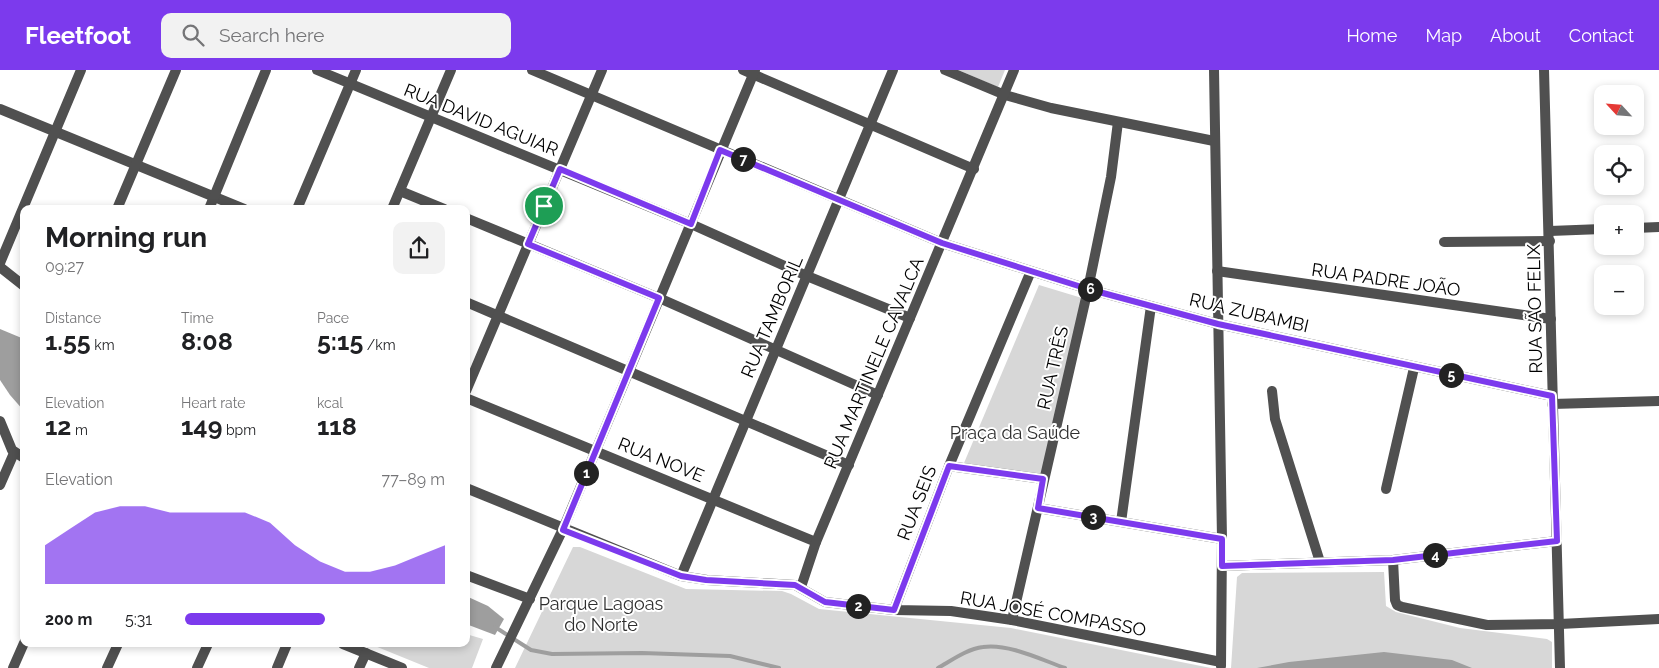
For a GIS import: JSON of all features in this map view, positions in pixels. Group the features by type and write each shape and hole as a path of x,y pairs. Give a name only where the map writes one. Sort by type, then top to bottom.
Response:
{"street":[{"path":"24,205 81,70"},
{"path":"119,205 176,70"},
{"path":"211,205 266,70"},
{"name":"RUA DAVID AGUIAR","path":"317,70 560,169 691,224 807,276 910,318"},
{"path":"300,205 356,70"},
{"path":"394,205 451,70"},
{"name":"RUA ZUBAMBI","path":"532,70 942,243 1088,289 1218,324 1552,400 1659,401"},
{"path":"470,381 602,70"},
{"path":"743,70 754,72 870,125 974,169"},
{"name":"RUA TAMBORIL","path":"681,576 892,70"},
{"path":"945,70 1004,95 1051,108 1214,141"},
{"name":"RUA MARTINELE CAVALCA","path":"801,587 816,542 850,465 1014,70"},
{"path":"1214,70 1222,539 1221,665"},
{"name":"RUA SÃO FELIX","path":"1544,70 1550,236 1552,400 1560,668"},
{"path":"496,668 563,530 754,72"},
{"path":"0,109 54,133 234,205"},
{"name":"RUA TRÊS","path":"1012,620 1088,289 1112,168 1118,122"},
{"path":"400,191 434,205"},
{"path":"0,263 20,215"},
{"path":"470,220 659,298 878,395"},
{"path":"1644,228 1659,227"},
{"path":"1444,242 1550,236 1594,230"},
{"path":"0,268 20,283"},
{"name":"RUA SEIS","path":"894,610 949,466 1031,271"},
{"name":"RUA PADRE JOÃO","path":"1217,271 1551,319"},
{"path":"470,304 747,419 850,465"},
{"path":"1121,522 1151,306"},
{"path":"1386,489 1414,368"},
{"path":"1272,391 1275,420 1320,562"},
{"name":"RUA NOVE","path":"470,400 816,542"},
{"path":"0,421 14,452 20,456"},
{"path":"0,485 14,452"},
{"path":"949,466 1043,479"},
{"path":"470,490 563,530"},
{"path":"1038,508 1222,539"},
{"name":"RUA JOSÉ COMPASSO","path":"563,530 681,576 706,580 801,587 825,602 894,610 951,611 1012,620 1221,665"},
{"path":"1222,566 1393,560 1557,541"},
{"path":"1393,560 1394,597 1399,606 1487,624 1560,624 1659,619"},
{"path":"470,576 530,599"},
{"path":"13,668 22,647"},
{"path":"107,668 117,647"},
{"path":"197,668 207,647"},
{"path":"277,668 286,647"},
{"path":"351,647 402,668"},
{"path":"359,668 366,653"}],"green space":[{"path":"958,70 1005,70 998,87"},
{"name":"Praça da Saúde","path":"1039,285 1082,298 1041,475 964,463"},
{"name":"Parque Lagoas do Norte","path":"573,547 580,547 686,589 782,591 819,609 1011,628 1211,668 515,668"},
{"path":"1384,572 1386,606 1396,612 1460,628 1547,639 1552,642 1552,668 1231,668 1237,577 1242,573"},
{"path":"470,635 483,639 472,668 429,668 377,647 470,647"}],"shaded area":[{"path":"0,329 20,337 20,406 0,380"},
{"path":"470,598 488,606 504,619 495,635 470,626"},
{"path":"1384,652 1452,660 1472,668 1257,668 1289,662"}],"waterway":[{"path":"495,627 531,650 552,654 642,653 730,656 779,668"},
{"path":"938,668 971,650 993,646 1025,653 1065,668"}],"route":[{"path":"720,150 942,243 1088,289 1218,324 1414,368 1552,396 1557,541 1393,560 1222,566 1222,539 1038,508 1043,479 949,466 894,610 825,602 795,585 693,579 681,576 563,530 659,298 528,244 544,206 560,169 691,224 720,150"}]}
